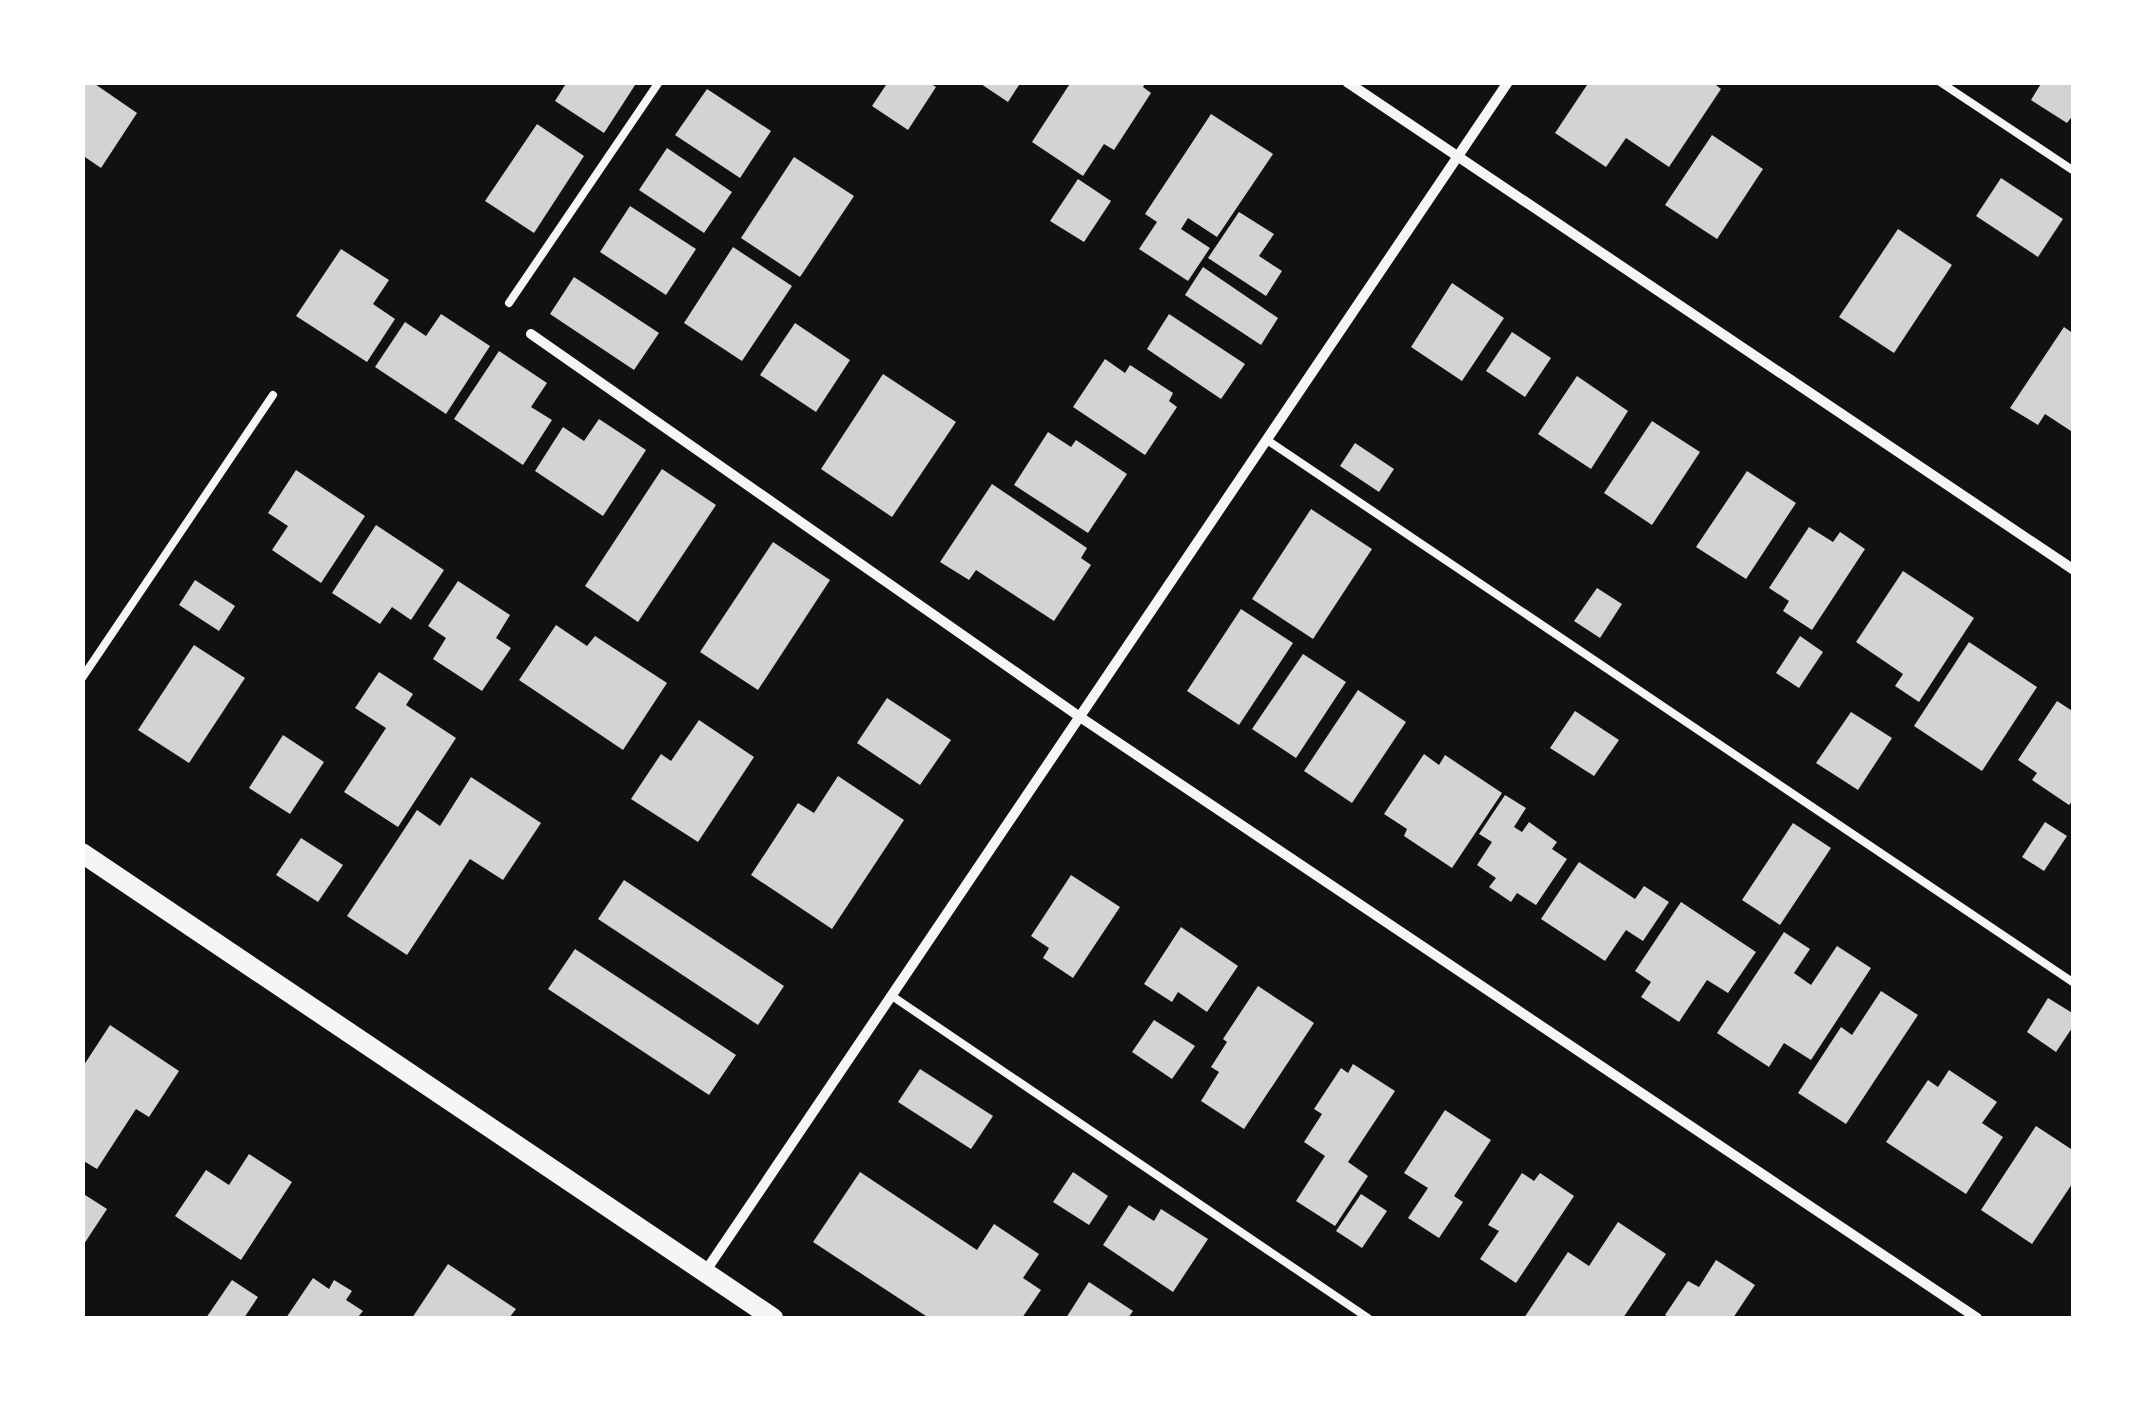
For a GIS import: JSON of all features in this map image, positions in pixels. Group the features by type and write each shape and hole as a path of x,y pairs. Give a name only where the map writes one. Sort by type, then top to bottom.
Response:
{"main road":[{"path":"82,853 773,1318"}],"street":[{"path":"1347,82 2074,570"},
{"path":"705,1272 1508,82"},
{"path":"531,334 1080,717 1976,1318"}],"lane":[{"path":"508,303 659,82"},
{"path":"1940,82 2074,172"},
{"path":"82,678 273,395"},
{"path":"1267,440 2074,983"},
{"path":"892,996 1368,1318"}],"building":[{"path":"82,82 92,82 137,113 101,168 82,155"},
{"path":"567,82 637,82 604,133 555,101"},
{"path":"888,82 928,82 936,87 908,130 872,106"},
{"path":"978,82 1021,82 1008,102"},
{"path":"1071,82 1146,82 1143,87 1151,93 1114,150 1104,144 1083,176 1032,142"},
{"path":"1589,82 1712,82 1721,89 1669,167 1626,138 1606,167 1555,133"},
{"path":"2042,82 2074,82 2074,114 2067,123 2031,100"},
{"path":"707,89 771,131 740,178 675,135"},
{"path":"1211,114 1273,154 1217,237 1188,218 1181,229 1210,248 1188,281 1139,249 1157,222 1145,214"},
{"path":"537,124 584,156 534,233 485,201"},
{"path":"1712,135 1763,169 1717,239 1665,205"},
{"path":"667,148 732,192 704,233 639,190"},
{"path":"794,157 854,196 800,277 741,238"},
{"path":"2001,178 2063,219 2038,257 1976,216"},
{"path":"1078,179 1111,201 1084,242 1050,221"},
{"path":"630,206 696,249 666,295 600,252"},
{"path":"1239,212 1274,234 1259,256 1282,271 1266,296 1208,258"},
{"path":"1898,229 1952,265 1894,353 1839,317"},
{"path":"733,247 792,286 742,361 684,323"},
{"path":"341,249 389,280 373,304 395,319 367,362 296,316"},
{"path":"1203,267 1278,318 1261,345 1185,295"},
{"path":"574,277 659,333 634,370 550,314"},
{"path":"1452,283 1504,318 1462,381 1411,347"},
{"path":"441,314 490,346 446,414 375,367 405,322 426,336"},
{"path":"1169,314 1245,364 1221,399 1147,349"},
{"path":"795,323 850,360 816,412 760,375"},
{"path":"2064,327 2074,334 2074,433 2045,414 2038,425 2010,408"},
{"path":"1512,332 1551,358 1525,397 1486,371"},
{"path":"499,351 547,383 531,407 552,420 523,465 454,419"},
{"path":"1105,359 1125,373 1130,365 1173,393 1169,401 1177,407 1145,455 1073,407"},
{"path":"883,374 956,422 892,517 821,469"},
{"path":"1577,376 1628,411 1591,469 1538,434"},
{"path":"599,419 646,450 603,516 535,471 563,427 584,441"},
{"path":"1652,421 1700,452 1652,525 1604,493"},
{"path":"1048,432 1071,447 1076,440 1127,474 1088,533 1014,485"},
{"path":"1355,443 1394,469 1379,492 1340,466"},
{"path":"662,469 716,505 638,622 585,586"},
{"path":"296,470 365,516 321,583 272,550 288,526 268,513"},
{"path":"1747,471 1796,503 1746,579 1696,547"},
{"path":"992,484 1087,548 1081,558 1091,565 1054,621 976,570 969,580 940,562"},
{"path":"1311,509 1372,549 1313,639 1252,599"},
{"path":"376,525 444,570 411,620 392,607 380,624 332,593"},
{"path":"1809,527 1833,542 1840,532 1865,549 1812,630 1783,611 1789,601 1769,588"},
{"path":"773,542 830,580 758,690 700,652"},
{"path":"1903,571 1974,618 1919,702 1895,686 1903,674 1856,642"},
{"path":"195,580 235,606 219,631 179,605"},
{"path":"458,581 510,615 496,638 511,648 482,691 433,659 446,638 428,626"},
{"path":"1597,588 1622,604 1600,638 1574,621"},
{"path":"1241,609 1293,643 1239,725 1187,691"},
{"path":"556,625 587,646 595,636 667,683 623,750 519,680"},
{"path":"1800,636 1823,652 1799,688 1776,673"},
{"path":"1969,642 2037,687 1982,771 1914,726"},
{"path":"194,645 245,678 189,763 138,730"},
{"path":"1303,654 1346,682 1296,758 1252,729"},
{"path":"379,672 413,694 406,705 456,738 398,827 344,792 386,728 355,708"},
{"path":"1358,690 1406,722 1352,803 1304,771"},
{"path":"887,698 951,740 920,785 857,743"},
{"path":"2057,701 2074,712 2074,799 2069,805 2032,780 2037,773 2018,760"},
{"path":"1575,711 1619,740 1594,776 1550,748"},
{"path":"1851,712 1892,738 1858,790 1816,763"},
{"path":"699,720 754,757 698,842 631,799 661,754 671,761"},
{"path":"283,735 324,762 290,814 249,788"},
{"path":"1424,754 1439,765 1445,755 1502,793 1452,868 1404,836 1407,829 1384,814"},
{"path":"838,776 904,820 832,929 751,875 798,803 814,813"},
{"path":"471,777 541,823 503,880 470,859 407,955 347,916 417,810 440,826"},
{"path":"1505,795 1526,808 1514,827 1522,832 1529,822 1557,842 1552,849 1567,859 1536,905 1517,893 1511,902 1489,887 1496,878 1477,865 1492,842 1479,834"},
{"path":"2045,822 2067,836 2044,871 2022,857"},
{"path":"1793,823 1831,848 1780,925 1742,900"},
{"path":"301,838 343,865 318,902 276,875"},
{"path":"1579,862 1635,899 1644,886 1669,902 1643,941 1626,930 1605,961 1541,919"},
{"path":"1071,875 1120,907 1073,978 1043,958 1049,948 1031,936"},
{"path":"624,880 784,986 758,1025 598,919"},
{"path":"1681,902 1756,952 1728,993 1707,980 1679,1022 1641,997 1651,982 1635,971"},
{"path":"1181,927 1238,966 1207,1012 1178,992 1172,1002 1144,984"},
{"path":"1784,932 1810,949 1794,973 1811,985 1837,946 1871,968 1811,1060 1784,1043 1769,1067 1717,1033"},
{"path":"575,949 736,1055 709,1095 548,989"},
{"path":"1258,986 1314,1023 1244,1129 1201,1101 1219,1072 1211,1067 1227,1042 1223,1039"},
{"path":"1881,991 1918,1015 1846,1124 1798,1093 1841,1027 1852,1035"},
{"path":"2048,998 2074,1014 2074,1025 2056,1052 2027,1032"},
{"path":"1154,1020 1195,1046 1172,1079 1132,1052"},
{"path":"110,1025 179,1071 149,1117 136,1109 97,1169 82,1160 82,1068"},
{"path":"1353,1064 1395,1091 1348,1162 1368,1176 1335,1226 1296,1201 1325,1156 1304,1142 1322,1114 1314,1109 1341,1068 1348,1073"},
{"path":"920,1069 993,1116 971,1149 898,1102"},
{"path":"1949,1070 1997,1102 1982,1123 2003,1137 1966,1194 1886,1142 1928,1080 1938,1087"},
{"path":"1445,1110 1491,1140 1454,1196 1463,1202 1439,1238 1408,1218 1428,1188 1404,1173"},
{"path":"2036,1126 2074,1151 2074,1181 2032,1244 1981,1210"},
{"path":"249,1154 292,1182 241,1260 175,1216 206,1170 229,1185"},
{"path":"860,1172 977,1250 994,1224 1039,1254 1023,1278 1041,1290 1022,1318 929,1318 813,1242"},
{"path":"1073,1172 1108,1196 1089,1225 1053,1202"},
{"path":"1522,1173 1534,1181 1540,1173 1574,1196 1516,1283 1480,1259 1499,1231 1488,1225"},
{"path":"82,1193 107,1209 82,1247"},
{"path":"1361,1194 1387,1211 1362,1248 1336,1231"},
{"path":"1129,1205 1154,1221 1161,1209 1208,1239 1173,1292 1103,1245"},
{"path":"1618,1222 1666,1254 1623,1318 1524,1318 1568,1252 1589,1266"},
{"path":"1716,1260 1755,1285 1733,1318 1665,1315 1688,1281 1699,1287"},
{"path":"448,1264 516,1309 509,1318 412,1318"},
{"path":"313,1278 329,1289 334,1280 352,1291 346,1300 363,1311 357,1318 286,1318"},
{"path":"232,1280 258,1297 244,1318 206,1318"},
{"path":"1089,1282 1133,1311 1128,1318 1066,1318"}]}
